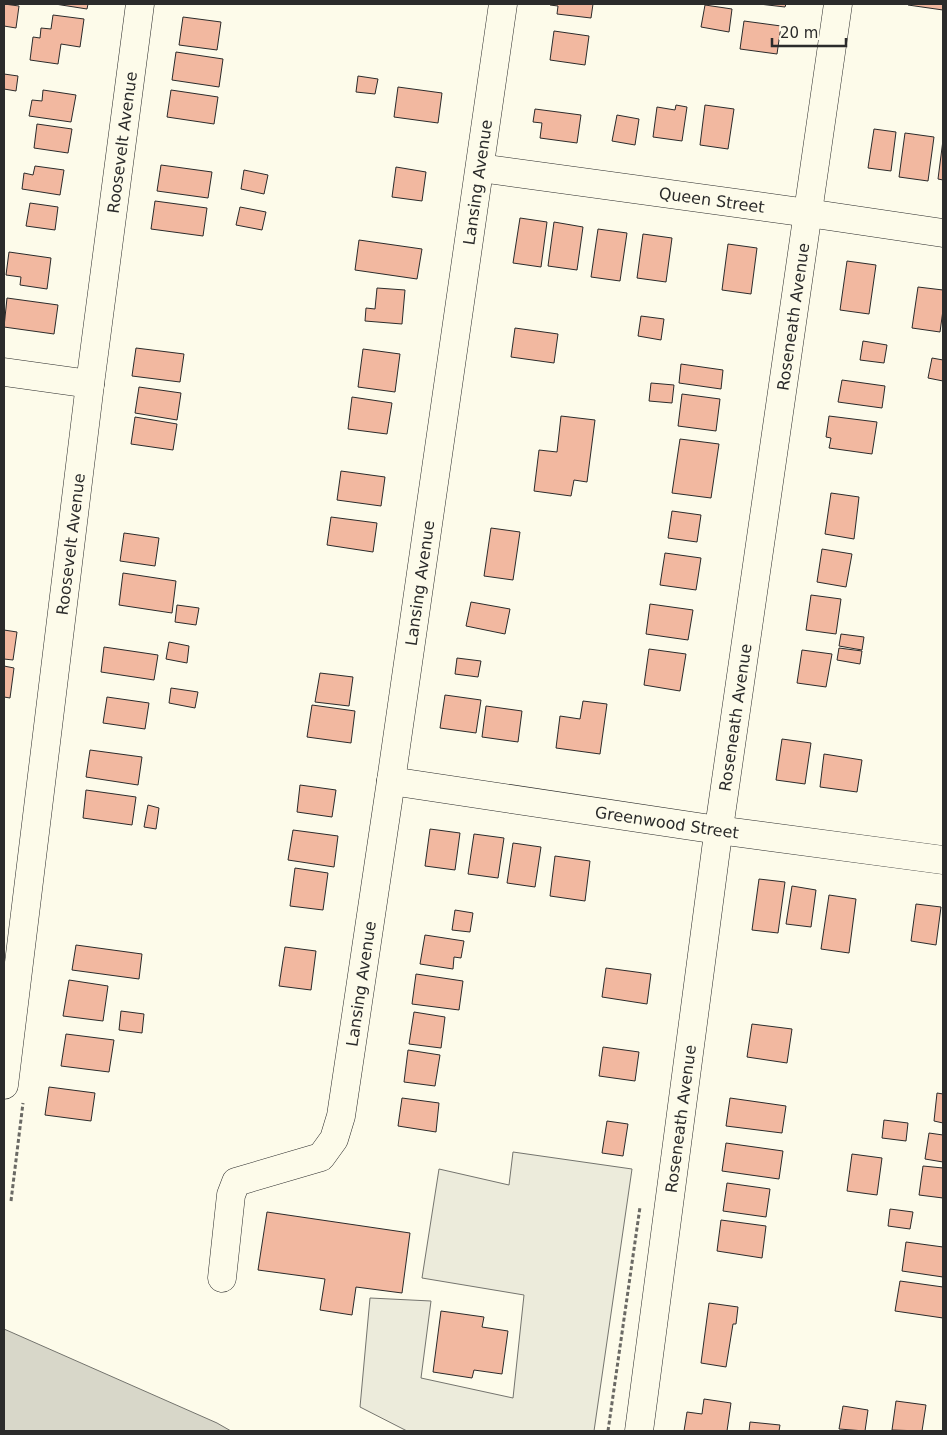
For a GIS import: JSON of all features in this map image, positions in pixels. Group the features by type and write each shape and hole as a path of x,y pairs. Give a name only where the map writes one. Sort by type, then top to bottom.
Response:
{"street":[{"name":"Roosevelt Avenue","path":"4,1085 90,384 140,4"},
{"name":"Lansing Avenue","path":"222,1278 231,1195 236,1182 321,1157 334,1139 341,1116 503,4"},
{"name":"Roseneath Avenue","path":"638,1431 718,830 838,4"},
{"name":"Queen Street","path":"480,168 943,233"},
{"path":"4,372 90,384"},
{"name":"Greenwood Street","path":"391,781 718,830 943,860"}],"shaded area":[{"path":"513,1152 632,1169 594,1431 407,1431 360,1407 370,1298 431,1301 421,1378 513,1398 524,1295 422,1278 439,1169 509,1185"},
{"path":"4,1329 217,1423 231,1431 4,1431"}],"building":[{"path":"4,4 19,6 16,28 4,26"},
{"path":"55,4 88,4 87,9"},
{"path":"551,4 593,4 591,18 557,14 558,6"},
{"path":"759,4 786,4 785,7"},
{"path":"943,4 943,10 908,5"},
{"path":"705,5 732,9 729,32 701,27"},
{"path":"53,15 84,19 80,47 61,44 58,64 30,60 33,37 40,38 41,28 51,29"},
{"path":"183,17 221,22 217,50 179,45"},
{"path":"744,21 781,26 777,54 740,49"},
{"path":"554,31 589,36 585,65 550,60"},
{"path":"176,52 223,59 219,87 172,80"},
{"path":"4,74 18,76 16,91 4,89"},
{"path":"358,76 378,79 375,94 356,92"},
{"path":"398,87 442,93 438,123 394,117"},
{"path":"43,90 76,95 71,122 29,116 32,100 42,101"},
{"path":"171,90 218,97 214,124 167,117"},
{"path":"676,105 687,107 682,141 653,137 657,107 675,110"},
{"path":"705,105 734,109 728,149 700,145"},
{"path":"535,109 581,115 577,143 540,138 542,123 533,122"},
{"path":"617,115 639,119 635,145 612,141"},
{"path":"37,124 72,129 68,153 34,148"},
{"path":"874,129 896,132 891,171 868,168"},
{"path":"905,133 934,137 928,181 899,177"},
{"path":"943,140 943,180 938,179"},
{"path":"161,165 212,172 208,198 157,191"},
{"path":"35,166 64,170 60,195 22,189 24,173 33,175"},
{"path":"396,167 426,172 422,201 392,197"},
{"path":"244,170 268,175 264,194 241,189"},
{"path":"155,201 207,208 203,236 151,229"},
{"path":"30,203 58,207 55,230 26,226"},
{"path":"240,207 266,212 262,230 236,225"},
{"path":"520,218 547,222 541,267 513,263"},
{"path":"554,222 583,227 577,270 548,266"},
{"path":"598,229 627,233 620,281 591,277"},
{"path":"643,234 672,238 666,282 637,278"},
{"path":"359,240 422,249 417,279 355,270"},
{"path":"728,244 757,248 751,294 722,290"},
{"path":"9,252 51,258 47,289 20,285 21,277 6,275"},
{"path":"847,261 876,265 869,314 840,310"},
{"path":"918,287 943,290 940,332 912,328"},
{"path":"377,288 405,290 402,324 365,321 366,308 375,309"},
{"path":"7,298 58,305 54,334 4,327"},
{"path":"641,316 664,319 661,340 638,336"},
{"path":"515,328 558,334 554,363 511,357"},
{"path":"863,341 887,345 884,363 860,360"},
{"path":"136,348 184,354 180,382 132,376"},
{"path":"363,349 400,354 395,392 358,387"},
{"path":"932,358 943,360 943,381 928,378"},
{"path":"681,364 723,370 721,389 679,383"},
{"path":"842,380 885,386 882,408 838,402"},
{"path":"651,383 674,385 672,403 649,401"},
{"path":"139,387 181,393 177,420 135,413"},
{"path":"682,394 720,399 716,431 678,426"},
{"path":"352,397 392,403 387,434 348,429"},
{"path":"561,416 595,420 587,482 574,480 571,496 534,491 539,450 557,452"},
{"path":"829,416 877,422 872,454 829,448 831,438 826,437"},
{"path":"135,417 177,424 173,450 131,444"},
{"path":"680,439 719,444 711,498 672,493"},
{"path":"341,471 385,477 381,506 337,500"},
{"path":"831,493 859,497 854,539 825,534"},
{"path":"672,511 701,515 697,542 668,538"},
{"path":"331,517 377,523 373,552 327,545"},
{"path":"491,528 520,532 513,580 484,576"},
{"path":"124,533 159,538 155,566 120,561"},
{"path":"822,549 852,554 846,587 817,582"},
{"path":"665,553 701,558 696,590 660,585"},
{"path":"123,573 176,581 172,613 119,605"},
{"path":"811,595 841,599 836,634 806,630"},
{"path":"471,602 510,609 505,634 466,626"},
{"path":"650,604 693,610 688,640 646,634"},
{"path":"177,605 199,608 196,625 175,622"},
{"path":"4,630 17,632 13,660 4,659"},
{"path":"841,634 864,637 862,650 839,646"},
{"path":"169,642 189,646 187,663 166,659"},
{"path":"104,647 158,655 154,680 101,672"},
{"path":"839,648 862,651 860,664 837,660"},
{"path":"649,649 686,654 680,691 644,685"},
{"path":"802,650 832,654 826,687 797,683"},
{"path":"457,658 481,661 478,677 455,674"},
{"path":"4,666 14,668 10,698 4,697"},
{"path":"320,673 353,677 349,706 315,702"},
{"path":"171,688 198,692 195,708 169,703"},
{"path":"445,695 481,700 476,733 440,728"},
{"path":"107,697 149,703 145,729 103,723"},
{"path":"583,701 607,704 600,754 556,748 560,716 580,719"},
{"path":"312,705 355,711 351,743 307,737"},
{"path":"486,706 522,711 518,742 482,737"},
{"path":"782,739 811,743 805,784 776,780"},
{"path":"90,750 142,757 138,785 86,777"},
{"path":"824,754 862,760 857,792 820,787"},
{"path":"300,785 336,790 332,817 297,812"},
{"path":"86,790 136,797 132,825 83,818"},
{"path":"148,805 159,808 156,829 144,827"},
{"path":"430,829 460,833 455,870 425,866"},
{"path":"293,830 338,836 334,867 288,860"},
{"path":"474,834 504,838 498,878 468,874"},
{"path":"513,843 541,847 535,887 507,883"},
{"path":"555,856 590,861 585,901 550,896"},
{"path":"295,868 328,873 323,910 290,906"},
{"path":"759,879 785,882 778,933 752,930"},
{"path":"792,886 816,890 811,927 786,924"},
{"path":"829,895 856,899 849,953 821,949"},
{"path":"916,904 941,907 936,945 911,941"},
{"path":"455,910 473,913 470,932 452,930"},
{"path":"425,935 464,941 461,958 454,957 453,969 420,964"},
{"path":"76,945 142,954 139,979 72,970"},
{"path":"285,947 316,951 311,990 279,986"},
{"path":"606,968 651,974 647,1004 602,997"},
{"path":"416,974 463,981 459,1010 412,1004"},
{"path":"69,980 108,986 103,1021 63,1016"},
{"path":"121,1011 144,1014 142,1033 119,1030"},
{"path":"414,1012 445,1017 441,1048 409,1044"},
{"path":"752,1024 792,1029 787,1063 747,1057"},
{"path":"66,1034 114,1040 109,1072 61,1066"},
{"path":"603,1047 639,1052 635,1081 599,1076"},
{"path":"408,1050 440,1055 435,1086 404,1082"},
{"path":"49,1087 95,1093 91,1121 45,1115"},
{"path":"937,1093 943,1094 943,1123 934,1121"},
{"path":"402,1098 439,1103 436,1132 398,1126"},
{"path":"730,1098 786,1106 782,1133 726,1126"},
{"path":"884,1120 908,1123 906,1141 882,1138"},
{"path":"607,1121 628,1124 623,1156 602,1153"},
{"path":"929,1133 943,1135 943,1162 925,1159"},
{"path":"726,1143 783,1151 779,1179 722,1171"},
{"path":"852,1154 882,1158 877,1195 847,1191"},
{"path":"923,1166 943,1168 943,1198 919,1195"},
{"path":"727,1183 770,1189 766,1217 723,1211"},
{"path":"890,1209 913,1212 910,1229 888,1226"},
{"path":"267,1212 410,1233 402,1293 356,1287 352,1315 320,1310 325,1279 258,1270"},
{"path":"721,1220 766,1226 762,1258 717,1251"},
{"path":"906,1242 943,1247 943,1277 902,1271"},
{"path":"900,1281 943,1287 943,1318 895,1311"},
{"path":"709,1303 738,1307 736,1324 733,1324 726,1367 701,1363"},
{"path":"441,1311 484,1317 482,1327 508,1331 502,1374 474,1370 472,1378 433,1372"},
{"path":"704,1399 731,1403 727,1431 684,1431 687,1412 702,1414"},
{"path":"896,1401 926,1405 922,1431 892,1430"},
{"path":"843,1406 868,1410 865,1431 839,1429"},
{"path":"750,1422 780,1425 779,1431 749,1431"}]}
